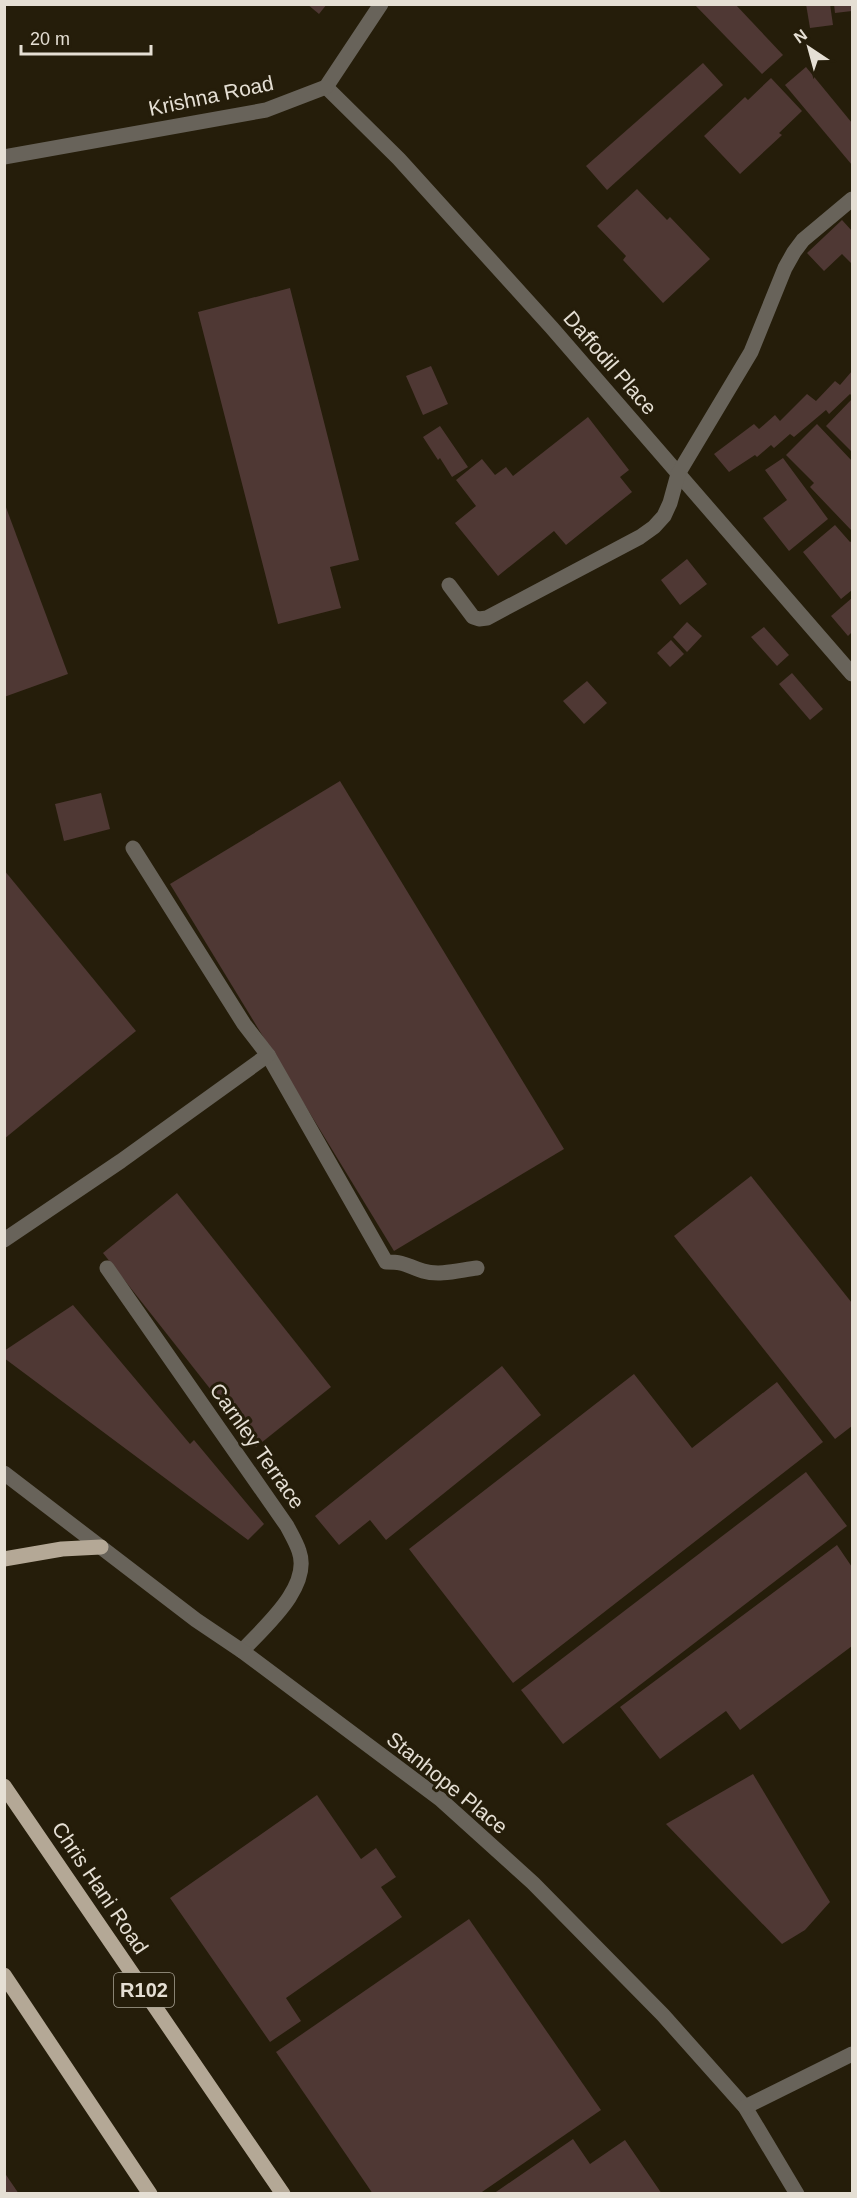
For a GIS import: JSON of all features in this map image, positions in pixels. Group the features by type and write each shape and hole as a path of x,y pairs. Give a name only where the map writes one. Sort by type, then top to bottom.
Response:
{"main road":[{"path":"4,1559 62,1549 101,1546"},
{"name":"Chris Hani Road","path":"4,1786 283,2193"},
{"path":"4,1975 150,2193"}],"street":[{"path":"326,87 381,4"},
{"name":"Krishna Road","path":"4,156 266,110 326,87"},
{"name":"Daffodil Place","path":"326,87 399,159 552,328 852,674"},
{"path":"449,585 473,617 487,618 640,537 654,527 670,503 678,474 751,352 785,268 794,252 803,240 852,199"},
{"path":"133,848 244,1024 268,1055 386,1262 404,1262 425,1272 477,1268"},
{"path":"4,1240 120,1161 268,1055"},
{"name":"Carnley Terrace","path":"107,1268 287,1526 300,1552 300,1578 287,1602 242,1651"},
{"name":"Stanhope Place","path":"4,1473 196,1620 242,1651 440,1799 517,1868 663,2015 745,2108 797,2193"},
{"path":"745,2108 852,2054"}],"building":[{"path":"307,4 327,4 319,14"},
{"path":"694,4 735,4 783,55 762,74"},
{"path":"806,4 830,4 833,25 810,28"},
{"path":"834,4 852,4 852,11 835,13"},
{"path":"703,63 723,85 607,190 586,166"},
{"path":"806,67 852,123 852,165 785,85"},
{"path":"771,78 802,111 779,133 782,135 740,174 704,136 745,97 748,100"},
{"path":"637,189 667,220 670,217 710,259 663,303 623,260 626,256 597,226"},
{"path":"842,220 852,231 852,264 842,254 824,271 807,253"},
{"path":"290,288 359,560 330,567 341,608 278,624 198,312"},
{"path":"431,366 448,404 423,415 406,376"},
{"path":"852,371 852,396 850,394 829,414 826,410 794,437 790,434 774,448 771,445 757,457 755,455 729,472 714,454 754,424 759,429 775,415 780,421 807,394 816,401 835,381 840,385"},
{"path":"852,399 852,452 826,426"},
{"path":"588,417 629,470 620,477 632,492 566,545 554,531 498,576 455,523 476,506 456,480 482,459 495,475 506,467 513,476"},
{"path":"817,424 852,461 852,531 810,487 814,483 786,455"},
{"path":"440,426 468,467 452,477 423,437"},
{"path":"783,458 828,519 789,551 763,518 787,500 765,470"},
{"path":"4,502 68,674 4,697"},
{"path":"835,525 850,542 852,541 852,590 841,599 803,552"},
{"path":"687,559 707,584 680,605 661,580"},
{"path":"852,598 852,632 848,636 831,616"},
{"path":"687,622 702,636 687,652 673,637"},
{"path":"764,627 789,655 777,666 751,637"},
{"path":"671,640 684,654 670,667 657,653"},
{"path":"792,673 823,709 810,720 779,684"},
{"path":"587,681 607,703 584,724 563,701"},
{"path":"340,781 564,1149 394,1251 170,884"},
{"path":"101,793 110,829 64,841 55,804"},
{"path":"4,870 136,1031 4,1139"},
{"path":"751,1176 852,1303 852,1426 835,1439 674,1236"},
{"path":"177,1193 331,1387 256,1447 103,1253"},
{"path":"73,1305 190,1444 194,1440 264,1524 248,1540 4,1358 4,1351"},
{"path":"502,1366 541,1415 386,1540 370,1520 339,1545 315,1516"},
{"path":"634,1374 692,1448 777,1382 823,1442 513,1683 409,1549"},
{"path":"806,1472 847,1526 563,1744 521,1690"},
{"path":"837,1545 852,1567 852,1646 740,1730 726,1711 660,1759 620,1707"},
{"path":"753,1774 830,1902 805,1930 782,1944 666,1824"},
{"path":"317,1795 361,1859 376,1848 396,1877 381,1887 402,1917 286,1998 301,2021 270,2042 170,1898"},
{"path":"469,1919 601,2110 479,2194 373,2194 276,2052"},
{"path":"573,2139 590,2164 625,2140 662,2194 493,2194"},
{"path":"4,2172 19,2194 4,2194"}]}
